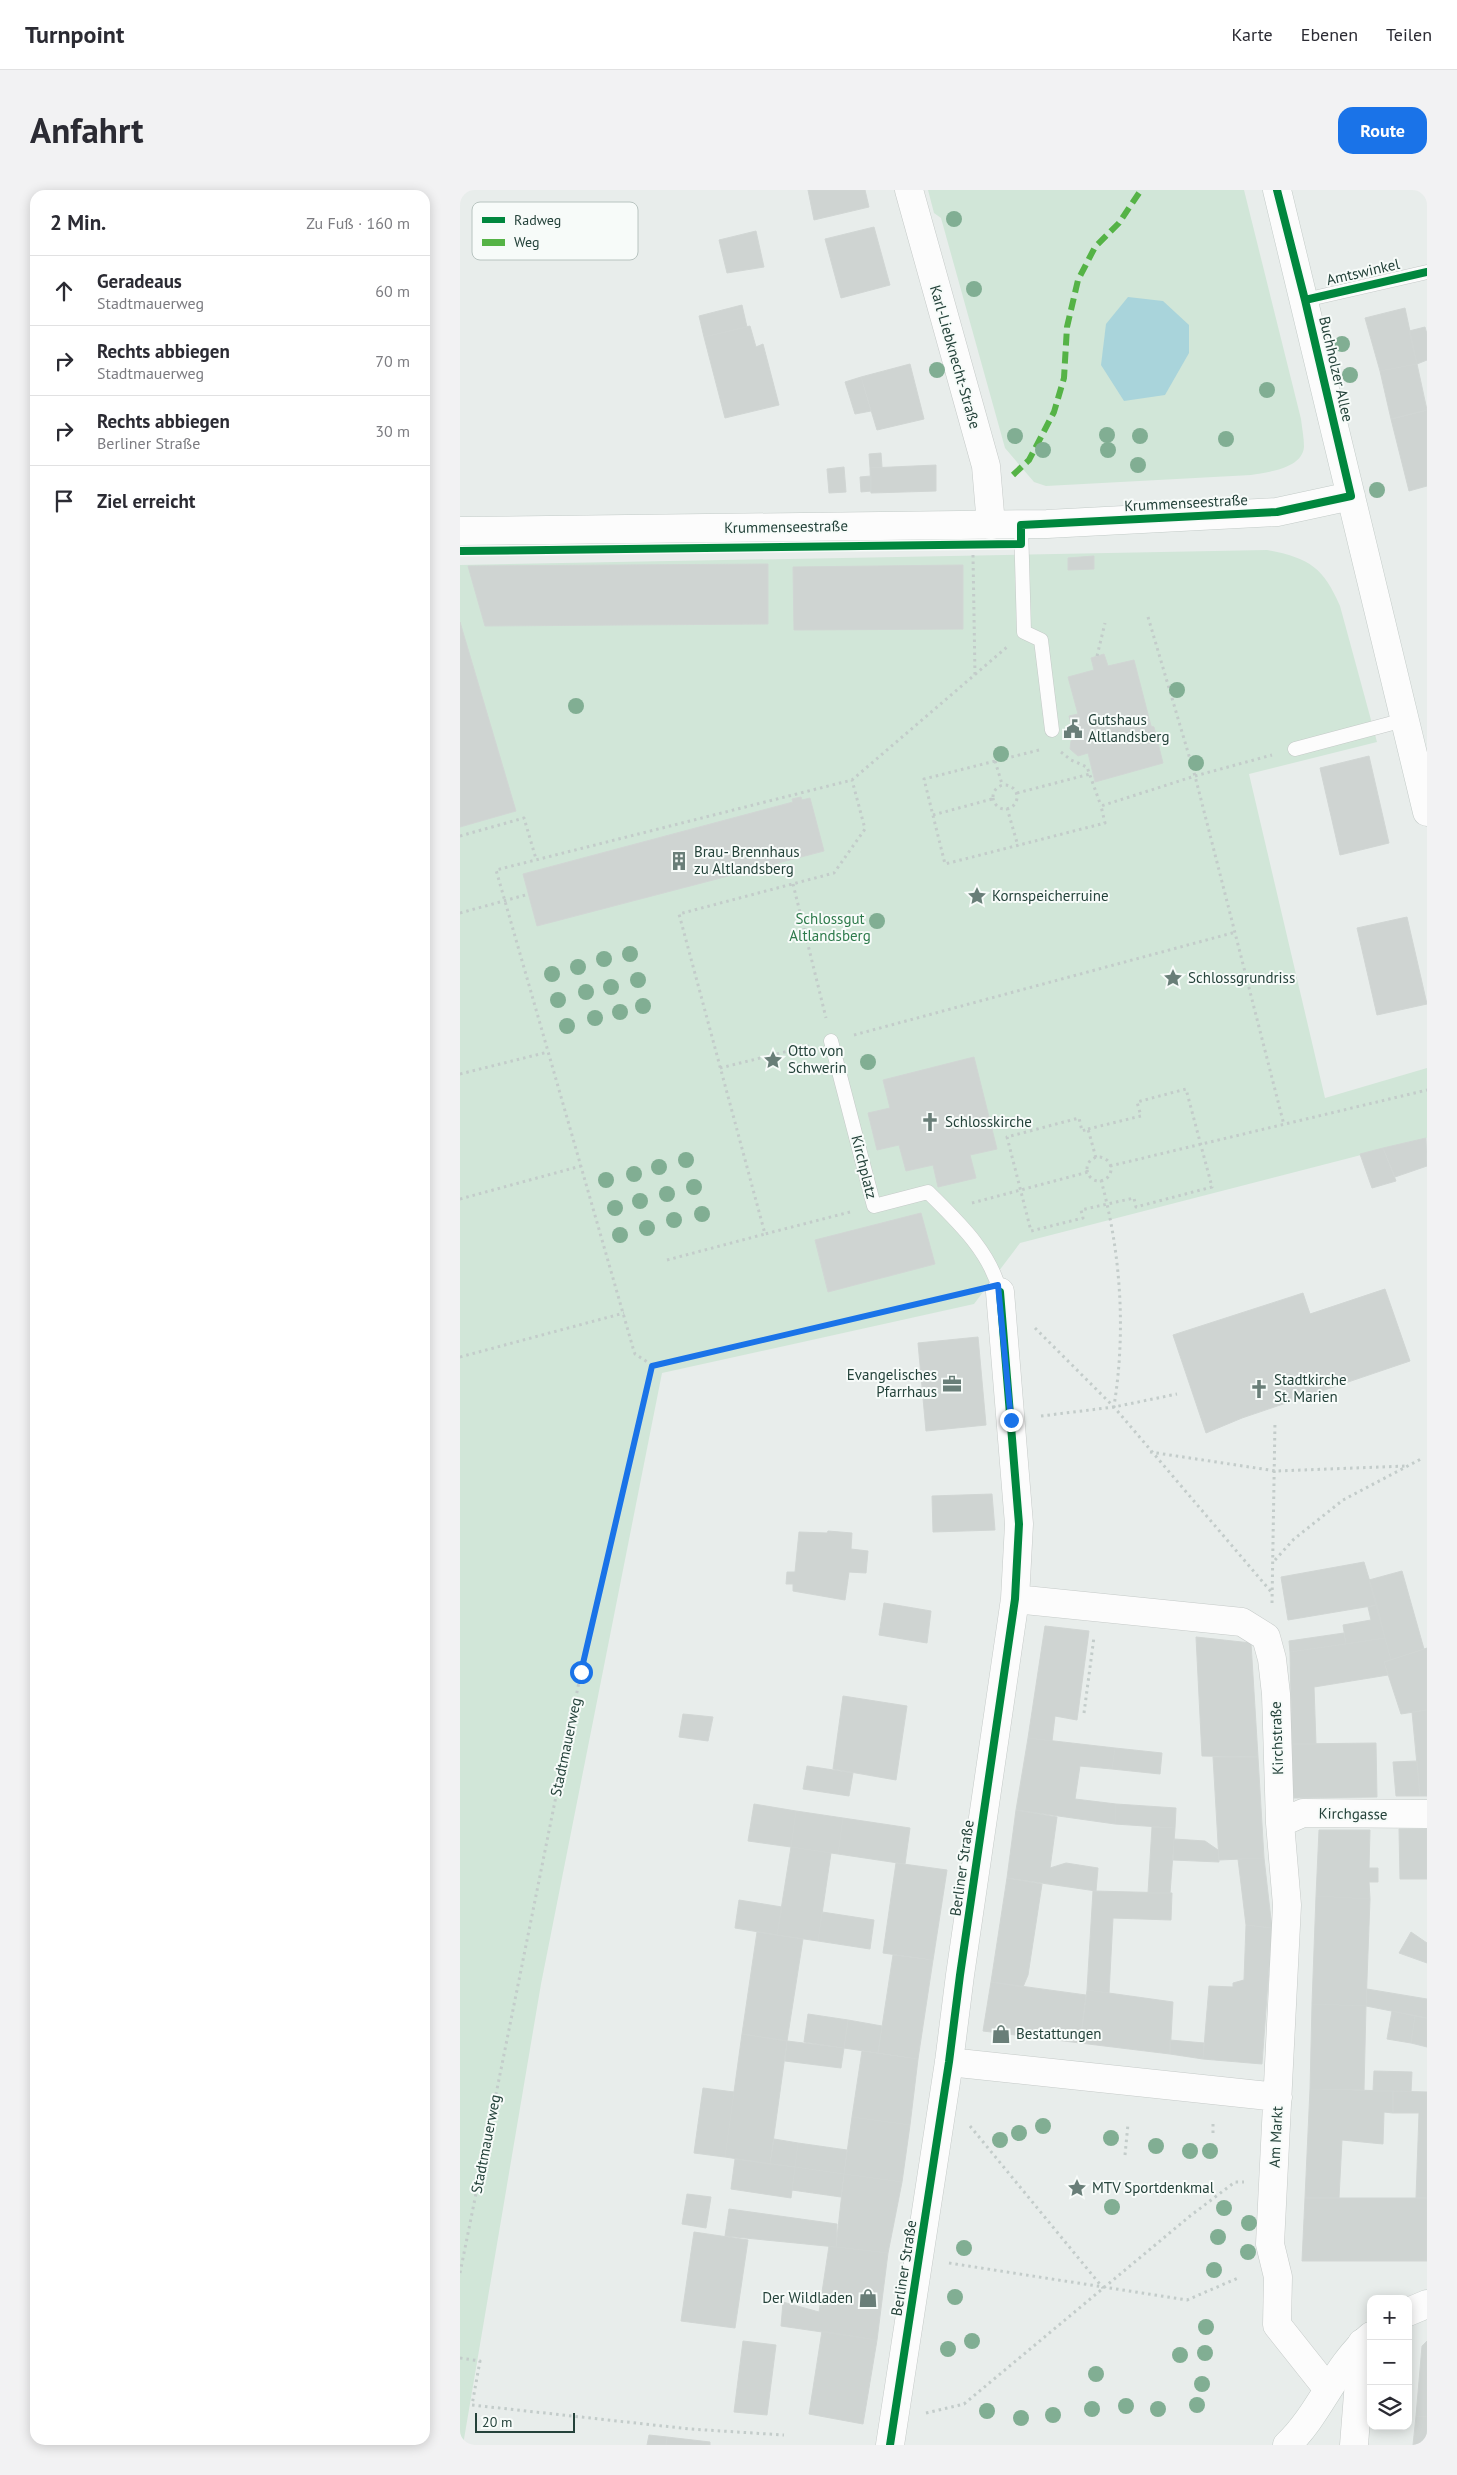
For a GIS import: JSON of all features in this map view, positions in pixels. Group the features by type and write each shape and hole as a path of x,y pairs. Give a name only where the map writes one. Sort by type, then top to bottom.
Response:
{"street":[{"name":"Karl-Liebknecht-Straße","path":"909,190 986,466 991,525"},
{"name":"Buchholzer Allee","path":"1277,190 1306,300 1427,812"},
{"name":"Krummenseestraße","path":"460,531 1022,525 1277,512 1351,496"},
{"name":"Berliner Straße","path":"890,2445 949,2062 1014,1599 1019,1524 999,1288"},
{"path":"1014,1599 1242,1622 1266,1637"},
{"name":"Kirchstraße","path":"1266,1637 1272,1659 1276,1694 1280,1823 1287,1905 1278,2097"},
{"name":"Kirchgasse","path":"1280,1823 1303,1813 1427,1814"},
{"name":"Am Markt","path":"949,2062 1278,2097 1270,2244 1278,2277 1277,2325 1327,2388"},
{"path":"1412,2310 1427,2304"},
{"path":"1287,2445 1298,2434 1327,2388 1366,2340"},
{"path":"1354,2445 1366,2340"}],"lane":[{"name":"Amtswinkel","path":"1306,300 1427,272"},
{"path":"1022,525 1024,632 1041,640 1052,730"},
{"path":"1295,749 1404,720"},
{"name":"Kirchplatz","path":"832,1041 874,1206 928,1192 962,1225 995,1273 999,1288"}],"path":[{"path":"972,552 975,675"},
{"path":"1148,617 1195,776 1284,1125"},
{"path":"1097,656 1105,623"},
{"path":"999,1288 652,1366 636,1354 496,870 852,780 1024,632"},
{"path":"1052,730 1054,746 1071,760 1087,767 1105,823 945,864 924,779 1054,746"},
{"path":"1101,806 1195,776 1295,749"},
{"path":"995,761 1002,785"},
{"path":"1017,793 1090,774"},
{"path":"765,1234 679,914 834,873 865,830 852,780"},
{"path":"992,799 995,790 1002,785 1010,787 1017,793"},
{"path":"992,799 998,807 1008,808 1016,803 1017,793"},
{"path":"933,814 992,799"},
{"path":"1008,808 1018,846"},
{"path":"460,836 524,818 536,859"},
{"path":"792,884 832,1041"},
{"path":"460,913 529,894"},
{"path":"720,1068 832,1041 1236,932"},
{"path":"460,1074 548,1052"},
{"path":"1186,1088 1212,1187 1136,1207 1134,1198 1108,1203 1081,1210 1083,1218 1031,1231 1007,1137 1079,1118 1082,1131 1088,1129 1141,1116 1137,1102 1186,1088"},
{"path":"1110,1166 1427,1090"},
{"path":"1088,1129 1096,1158"},
{"path":"1096,1158 1103,1158 1110,1166 1109,1174 1101,1180 1092,1179 1088,1172 1089,1163 1096,1158"},
{"path":"460,1199 581,1166"},
{"path":"993,1198 1088,1172"},
{"path":"1101,1180 1108,1203 1120,1285 1120,1366 1114,1407"},
{"path":"666,1260 874,1206"},
{"path":"460,1358 624,1313"},
{"path":"1033,1326 1114,1407 1150,1452 1273,1594"},
{"path":"1011,1420 1114,1407 1177,1394"},
{"path":"1266,1637 1273,1594 1276,1471 1275,1421"},
{"path":"1150,1452 1276,1471 1407,1466"},
{"path":"1274,1561 1294,1539 1343,1500 1421,1459"},
{"path":"1084,1713 1094,1635"},
{"path":"1125,2155 1128,2124"},
{"path":"970,2126 1103,2288"},
{"path":"923,2414 964,2404 1103,2288 1235,2182 1244,2182"},
{"path":"919,2258 1186,2300 1238,2278"},
{"path":"460,2358 480,2361 472,2405 690,2429 784,2435"}],"green space":[{"path":"928,190 1244,190 1301,419 1304,447 1302,454 1291,465 1274,471 1251,475 1046,486 1034,482 1005,448 941,218 934,213"},
{"name":"Schlossgut Altlandsberg","path":"1267,550 1294,557 1313,566 1321,573 1334,593 1340,606 1377,742 1249,774 1325,1098 1427,1068 1427,1138 1020,1243 974,1304 662,1373 541,1984 463,2445 460,2445 460,565"}],"water":[{"path":"1128,297 1163,301 1189,325 1189,353 1165,395 1124,401 1101,365 1106,324"}],"building":[{"path":"808,190 865,190 869,207 814,220"},
{"path":"874,227 890,285 841,298 825,239"},
{"path":"756,231 764,267 727,273 719,240"},
{"path":"742,305 747,327 704,337 699,316"},
{"path":"1405,308 1417,364 1380,371 1365,318"},
{"path":"750,326 756,347 763,344 779,405 725,418 704,337"},
{"path":"1425,327 1427,334 1427,360 1417,364 1409,331"},
{"path":"910,364 924,419 877,430 861,377"},
{"path":"1417,364 1427,410 1391,419 1380,371"},
{"path":"861,377 871,411 855,414 845,382"},
{"path":"1427,410 1427,486 1409,491 1391,419"},
{"path":"881,453 882,467 870,468 869,454"},
{"path":"936,465 936,491 871,493 870,468"},
{"path":"844,467 846,492 829,493 827,469"},
{"path":"871,476 871,491 861,492 860,477"},
{"path":"1094,556 1094,569 1068,570 1068,558"},
{"path":"768,564 768,624 485,626 468,566"},
{"path":"963,565 963,629 794,630 793,567"},
{"path":"460,622 516,811 460,827"},
{"path":"1104,654 1108,666 1134,660 1151,726 1154,727 1163,763 1095,782 1088,753 1078,756 1070,749 1071,741 1075,738 1069,716 1078,714 1068,677 1094,670 1091,658"},
{"path":"1369,756 1389,843 1340,855 1320,768"},
{"name":"Brau- Brennhaus zu Altlandsberg","path":"801,797 802,800 810,798 824,851 537,926 523,874 793,802 792,799"},
{"path":"1407,917 1427,1004 1377,1015 1357,928"},
{"name":"Schlosskirche","path":"974,1057 997,1149 970,1155 976,1178 938,1187 933,1165 906,1171 899,1145 877,1150 868,1113 890,1108 883,1080"},
{"path":"1426,1138 1427,1166 1395,1177 1383,1148"},
{"path":"1383,1148 1396,1181 1372,1188 1360,1154"},
{"path":"921,1213 935,1264 828,1292 815,1240"},
{"name":"Stadtkirche St. Marien","path":"1385,1289 1410,1361 1242,1418 1206,1433 1173,1335 1303,1293 1310,1314"},
{"name":"Evangelisches Pfarrhaus","path":"978,1337 986,1425 926,1431 918,1343"},
{"path":"992,1494 995,1530 933,1532 932,1496"},
{"path":"828,1531 852,1533 851,1549 868,1551 866,1573 849,1572 845,1600 793,1591 793,1584 786,1584 787,1572 795,1572 799,1532 827,1533"},
{"path":"1364,1562 1377,1605 1288,1620 1281,1577"},
{"path":"1402,1571 1424,1649 1391,1660 1369,1580"},
{"path":"884,1603 931,1611 927,1643 879,1635"},
{"path":"1377,1605 1385,1638 1346,1644 1343,1625 1371,1620 1368,1607"},
{"path":"1045,1626 1089,1631 1077,1720 1055,1716 1052,1741 1028,1738"},
{"path":"1344,1633 1346,1644 1290,1652 1289,1641"},
{"path":"1196,1637 1251,1643 1258,1757 1202,1756"},
{"path":"1385,1638 1391,1660 1384,1662 1388,1675 1314,1687 1316,1744 1292,1744 1290,1652"},
{"path":"1427,1648 1427,1710 1401,1714 1384,1662"},
{"path":"843,1696 907,1706 896,1780 833,1769"},
{"path":"1427,1710 1427,1796 1420,1796 1412,1712"},
{"path":"683,1714 713,1717 708,1741 679,1737"},
{"path":"1028,1738 1115,1748 1112,1769 1080,1766 1075,1799 1116,1804 1115,1824 1016,1810"},
{"path":"1376,1743 1377,1797 1293,1798 1292,1744"},
{"path":"1115,1748 1162,1753 1160,1774 1112,1769"},
{"path":"1213,1757 1258,1757 1264,1858 1219,1860"},
{"path":"1417,1761 1420,1796 1396,1796 1393,1762"},
{"path":"807,1766 853,1773 849,1796 803,1789"},
{"path":"754,1804 796,1811 791,1847 748,1841"},
{"path":"1116,1804 1176,1808 1175,1828 1115,1824"},
{"path":"1016,1810 1057,1817 1050,1868 1066,1863 1098,1868 1096,1891 1007,1878"},
{"path":"796,1811 843,1818 838,1854 791,1847"},
{"path":"843,1818 910,1828 905,1864 838,1854"},
{"path":"1152,1827 1175,1828 1170,1893 1148,1893"},
{"path":"1399,1829 1427,1829 1427,1879 1400,1879"},
{"path":"1319,1830 1370,1830 1369,1868 1378,1868 1378,1882 1369,1882 1370,1899 1316,1896"},
{"path":"1174,1839 1205,1841 1218,1850 1219,1862 1173,1860"},
{"path":"791,1847 831,1853 818,1941 777,1935"},
{"path":"1264,1858 1272,1928 1246,1925 1238,1859"},
{"path":"896,1863 947,1870 933,1960 883,1953"},
{"path":"1007,1878 1042,1884 1028,1975 1023,1987 991,1982"},
{"path":"1093,1891 1172,1893 1171,1920 1113,1918 1109,1993 1087,1990"},
{"path":"1316,1896 1370,1899 1366,2006 1312,2004"},
{"path":"739,1900 782,1907 777,1935 735,1928"},
{"path":"822,1912 874,1920 870,1949 818,1941"},
{"path":"1246,1925 1272,1928 1262,2064 1203,2059 1209,1986 1233,1987 1233,1983 1244,1980"},
{"path":"757,1932 803,1939 787,2041 742,2034"},
{"path":"1411,1932 1427,1943 1427,1963 1399,1953"},
{"path":"893,1955 933,1960 918,2059 878,2053"},
{"path":"991,1982 1086,1995 1080,2043 983,2031"},
{"path":"1367,1989 1427,1999 1427,2018 1366,2006"},
{"path":"1087,1990 1173,2002 1170,2054 1080,2043"},
{"path":"1312,2004 1366,2006 1364,2090 1310,2089"},
{"path":"1392,2011 1415,2016 1411,2043 1387,2039"},
{"path":"808,2014 848,2020 844,2048 804,2042"},
{"path":"1415,2016 1427,2018 1427,2047 1411,2043"},
{"path":"848,2020 882,2026 878,2053 844,2048"},
{"path":"742,2034 787,2041 770,2164 725,2157"},
{"path":"1170,2040 1204,2043 1203,2059 1170,2054"},
{"path":"787,2041 844,2048 841,2068 785,2061"},
{"path":"862,2051 918,2059 910,2125 852,2117"},
{"path":"1374,2071 1412,2072 1411,2092 1373,2091"},
{"path":"703,2088 734,2092 725,2157 694,2153"},
{"path":"1310,2089 1393,2091 1393,2113 1384,2112 1383,2144 1342,2140 1339,2198 1305,2198"},
{"path":"1393,2091 1427,2092 1427,2198 1416,2198 1419,2113 1393,2113"},
{"path":"852,2117 910,2125 902,2182 844,2174"},
{"path":"774,2139 798,2143 795,2167 770,2164"},
{"path":"798,2143 847,2150 844,2174 795,2167"},
{"path":"735,2159 795,2167 791,2198 731,2189"},
{"path":"795,2167 844,2174 841,2197 792,2190"},
{"path":"844,2174 902,2182 888,2253 836,2247"},
{"path":"687,2194 711,2197 706,2228 682,2224"},
{"path":"1305,2198 1427,2198 1427,2261 1302,2261"},
{"path":"729,2209 837,2224 836,2247 725,2236"},
{"path":"694,2232 748,2240 735,2328 681,2321"},
{"path":"829,2246 888,2253 877,2340 781,2326 783,2302 819,2312"},
{"path":"822,2331 877,2340 863,2424 809,2414"},
{"path":"743,2341 776,2345 767,2415 734,2412"},
{"path":"1427,2341 1427,2417 1416,2416 1422,2346"},
{"path":"1416,2416 1427,2417 1427,2445 1413,2445"},
{"path":"649,2435 667,2437 666,2445 647,2445"},
{"path":"667,2437 710,2442 710,2445 666,2445"}],"marked path":[{"path":"1013,475 1029,460 1054,412 1064,378 1067,327 1078,280 1095,247 1119,223 1141,190"}],"cycle path":[{"path":"460,551 1021,544 1021,525 1277,512 1351,496 1277,190"},
{"path":"1305,300 1427,272"},
{"path":"890,2445 949,2062 1015,1599 1019,1524 1000,1292"}],"place":[{"name":"Gutshaus Altlandsberg","path":"1073,729"},
{"name":"Brau- Brennhaus zu Altlandsberg","path":"679,861"},
{"name":"Kornspeicherruine","path":"977,896"},
{"name":"Schlossgrundriss","path":"1173,978"},
{"name":"Otto von Schwerin","path":"773,1060"},
{"name":"Schlosskirche","path":"930,1122"},
{"name":"Evangelisches Pfarrhaus","path":"952,1384"},
{"name":"Stadtkirche St. Marien","path":"1259,1389"},
{"name":"Bestattungen","path":"1001,2034"},
{"name":"MTV Sportdenkmal","path":"1077,2188"},
{"name":"Der Wildladen","path":"868,2298"}],"route":[{"path":"581,1672 652,1366 998,1285 1011,1420"}]}
